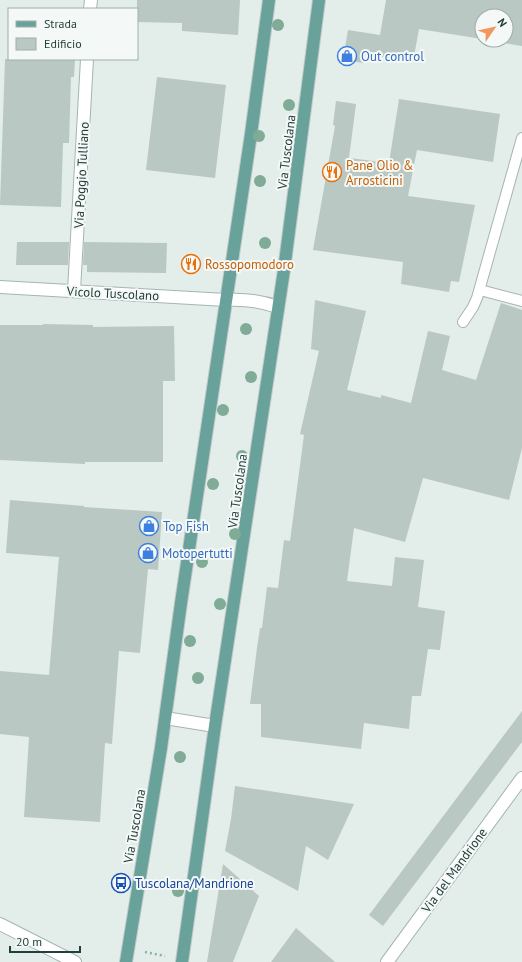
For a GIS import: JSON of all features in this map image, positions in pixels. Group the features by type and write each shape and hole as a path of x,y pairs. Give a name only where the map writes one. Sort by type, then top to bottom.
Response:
{"main road":[{"name":"Via Tuscolana","path":"126,962 160,755 180,603 251,134 269,0"},
{"name":"Via Tuscolana","path":"182,962 215,726 292,212 319,0"}],"street":[{"name":"Via Poggio Tulliano","path":"74,290 87,60"},
{"name":"Vicolo Tuscolano","path":"0,287 74,290 226,300"},
{"path":"226,300 250,300 278,307"},
{"path":"165,718 215,726"},
{"name":"Via del Mandrione","path":"387,962 522,778"},
{"path":"0,924 75,962"}],"lane":[{"path":"463,322 473,307 480,290 522,138"},
{"path":"480,290 522,301"}],"path":[{"path":"140,951 167,957"}],"building":[{"path":"137,0 240,0 238,35 182,31 182,23 138,22"},
{"path":"386,0 522,0 522,46 514,45 514,8 474,8 474,38 419,29 413,62 364,54 363,63 343,60 348,30 380,35"},
{"path":"5,59 75,60 74,77 71,77 69,143 63,143 61,207 0,205"},
{"path":"157,77 226,85 215,178 146,170"},
{"path":"399,99 500,114 493,162 417,150 408,196 475,205 459,282 451,281 449,292 401,284 403,262 313,250 335,126 333,125 336,101 356,104 349,158 389,163"},
{"path":"17,242 69,242 68,265 16,265"},
{"path":"84,242 167,243 166,273 87,272 87,265 83,265"},
{"path":"315,300 366,311 347,390 381,398 381,395 411,403 428,331 450,336 442,370 476,380 501,303 522,310 522,448 509,500 423,478 405,542 354,528 347,581 392,586 395,557 424,560 418,607 445,611 440,650 428,649 421,696 412,696 409,729 364,723 361,749 261,737 261,704 250,704 267,587 278,588 284,540 290,541 304,435 300,434 319,351 311,349"},
{"path":"0,325 93,325 93,327 174,326 175,381 163,381 163,462 85,462 85,464 0,460"},
{"path":"10,500 162,512 158,570 148,569 140,653 119,651 112,744 105,743 100,822 24,817 29,737 0,734 0,671 49,675 59,557 6,553"},
{"path":"522,711 522,742 383,926 369,915"},
{"path":"235,786 354,804 328,860 306,846 298,891 225,851"},
{"path":"223,864 259,896 233,962 207,962"},
{"path":"296,928 335,962 271,962"}],"place":[{"name":"Out control","path":"347,56"},
{"name":"Pane Olio & Arrosticini","path":"332,172"},
{"name":"Rossopomodoro","path":"191,264"},
{"name":"Top Fish","path":"149,526"},
{"name":"Motopertutti","path":"148,553"},
{"name":"Tuscolana/Mandrione","path":"121,883"}]}
